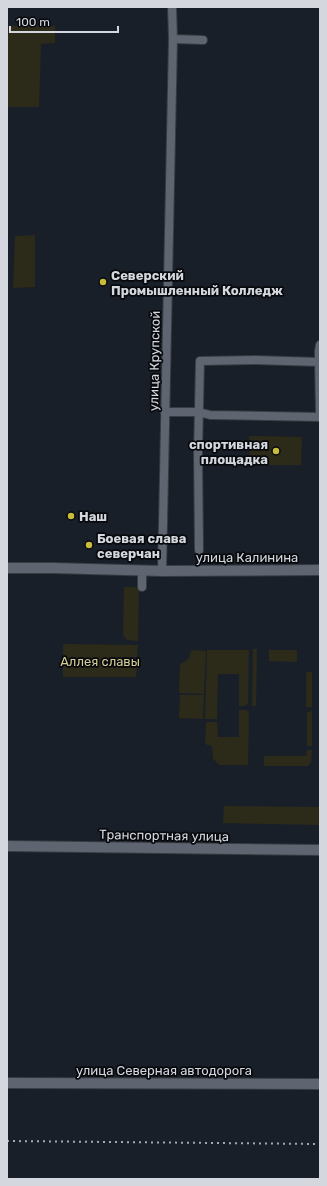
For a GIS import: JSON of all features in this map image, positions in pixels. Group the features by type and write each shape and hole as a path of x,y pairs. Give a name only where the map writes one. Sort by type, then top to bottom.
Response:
{"main road":[{"name":"улица Калинина","path":"7,568 162,571 320,570"},
{"name":"Транспортная улица","path":"7,846 320,850"},
{"name":"улица Северная автодорога","path":"7,1083 320,1084"}],"street":[{"name":"улица Крупской","path":"162,571 172,7"},
{"path":"172,39 203,40"},
{"path":"320,345 320,412"},
{"path":"199,550 198,453 200,361 255,360 319,362"},
{"path":"165,412 199,412 210,416 320,417"},
{"path":"142,570 142,587"}],"green space":[{"path":"7,26 55,26 55,43 41,44 39,107 7,107"},
{"path":"35,235 35,287 13,288 15,236"},
{"name":"спортивная площадка","path":"249,436 302,437 301,465 250,465"},
{"path":"124,587 139,587 138,641 127,640 123,635"},
{"name":"Аллея славы","path":"63,644 138,645 137,657 123,657 123,666 137,667 136,677 63,677"},
{"path":"253,649 257,649 256,706 252,706"},
{"path":"191,650 206,651 204,694 179,693 180,664 188,659"},
{"path":"207,650 249,650 248,704 245,706 239,706 239,674 218,674 217,719 205,719"},
{"path":"269,650 297,650 297,662 269,661"},
{"path":"306,672 312,672 312,707 306,707"},
{"path":"180,695 204,695 203,719 179,718"},
{"path":"239,710 246,710 249,712 248,765 220,765 213,759 212,746 207,745 205,742 206,722 217,722 218,737 239,737"},
{"path":"312,711 312,746 307,746 307,712"},
{"path":"307,750 312,750 311,762 308,766 264,766 264,756 306,756"},
{"path":"224,806 320,807 320,825 223,823"}],"railway":[{"path":"7,1141 320,1144"}],"place":[{"name":"Северский Промышленный Колледж","path":"103,282"},
{"name":"спортивная площадка","path":"276,451"},
{"name":"Наш","path":"71,516"},
{"name":"Боевая слава северчан","path":"89,545"}]}
